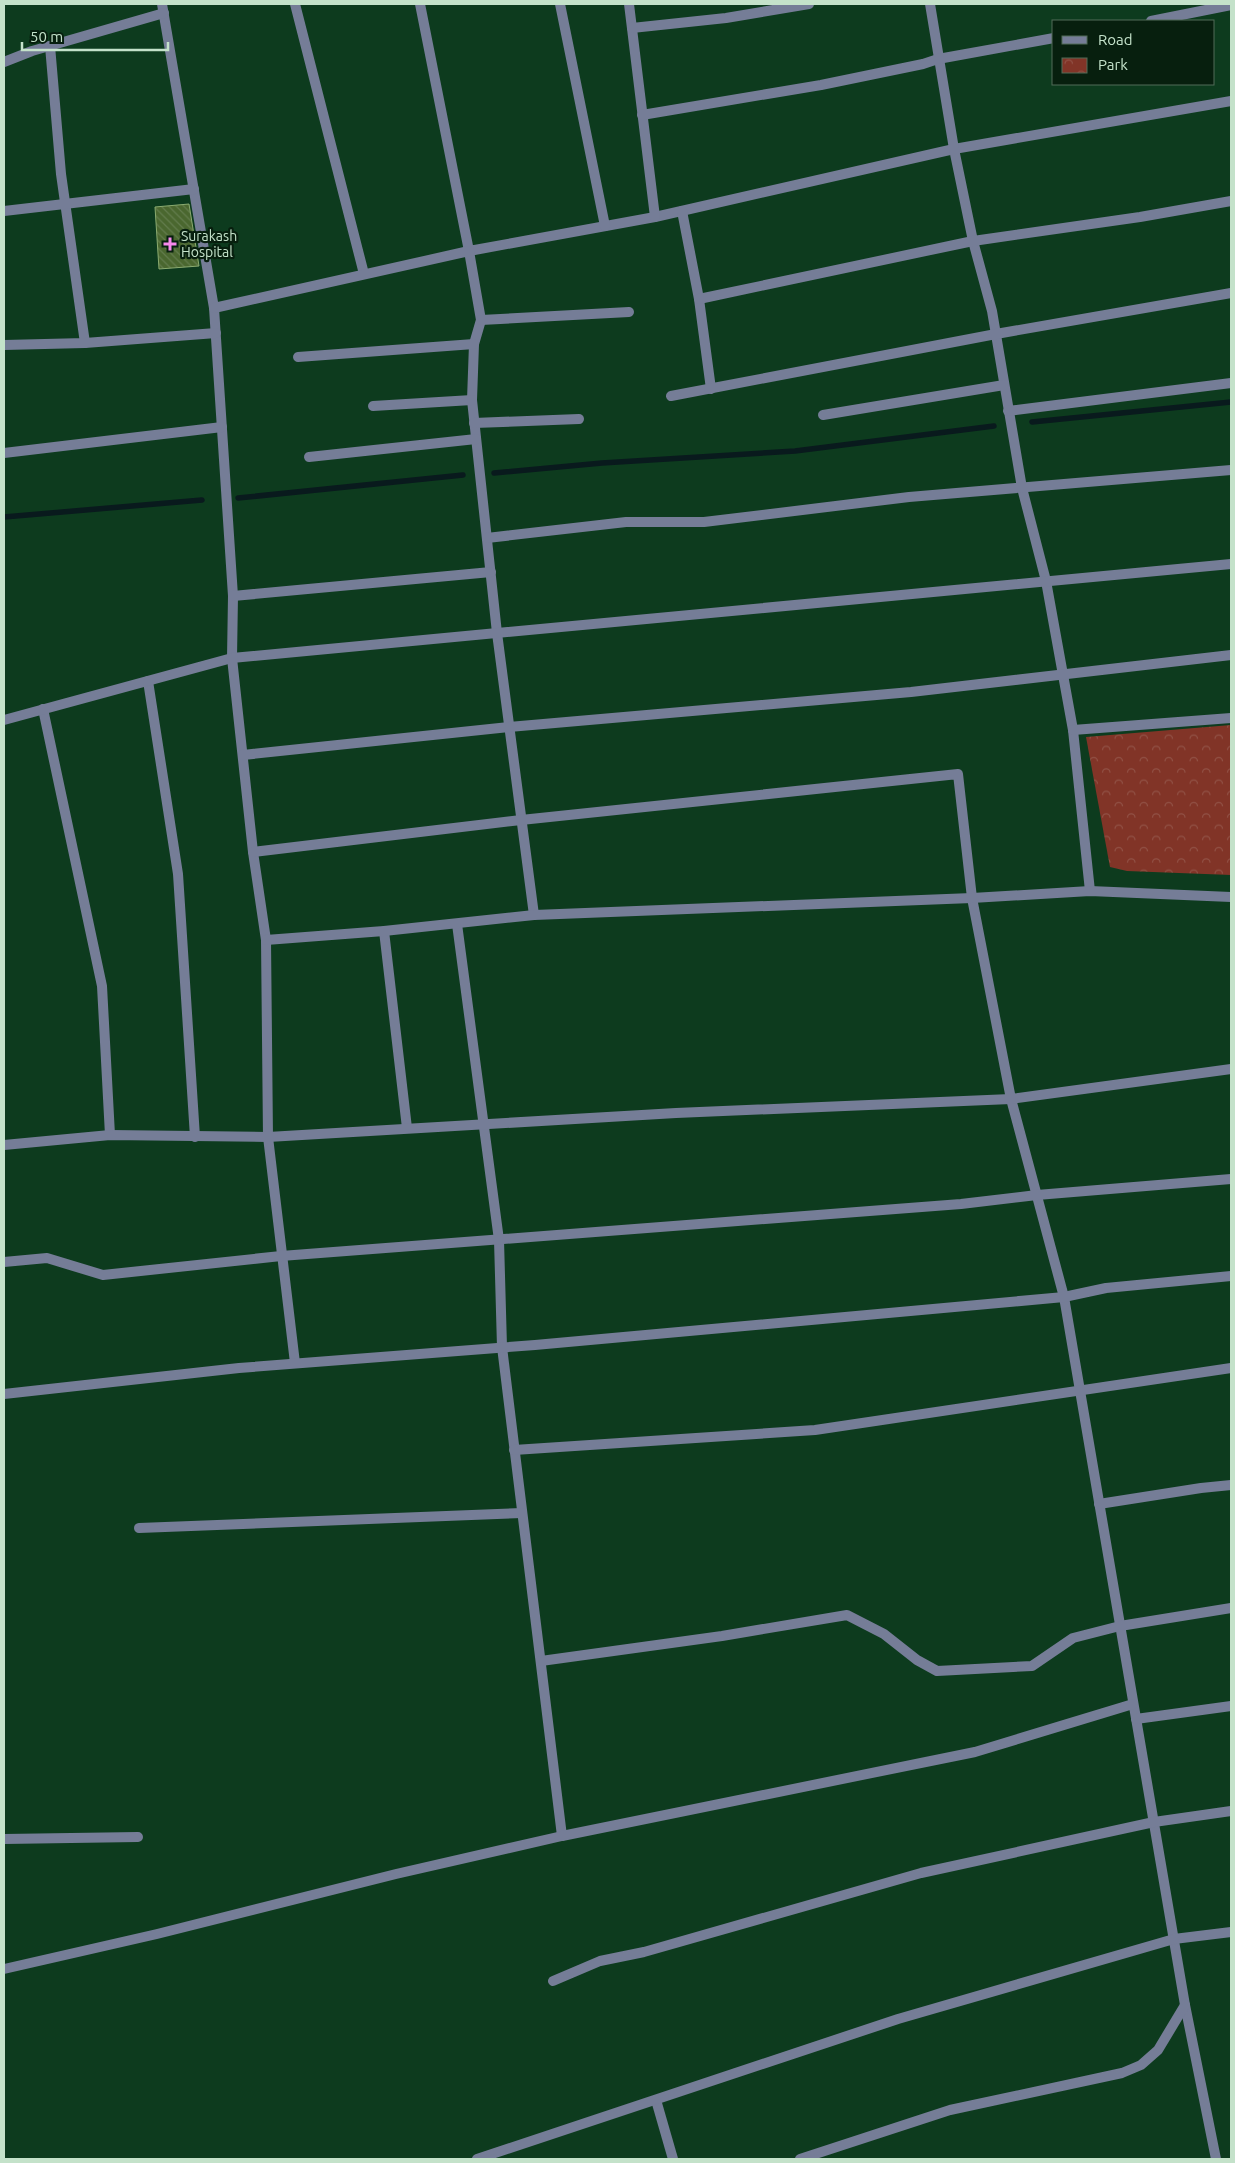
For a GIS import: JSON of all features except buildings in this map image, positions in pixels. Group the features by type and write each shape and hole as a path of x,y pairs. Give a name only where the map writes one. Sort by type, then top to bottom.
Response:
{"street":[{"path":"295,4 364,274"},
{"path":"420,4 481,320 474,344 472,400 474,423 497,633 534,915"},
{"path":"560,4 606,226"},
{"path":"628,4 655,217"},
{"path":"632,28 726,18 809,4"},
{"path":"930,4 954,149 973,241 996,334 1022,488 1046,581 1073,730 1090,891"},
{"path":"1157,20 1231,6"},
{"path":"4,62 163,8 214,308 233,596 232,658 266,940 268,1137 295,1363"},
{"path":"642,115 821,85 923,64 938,59 1052,38"},
{"path":"50,46 65,204 85,343"},
{"path":"214,308 468,251 655,217 954,149 1231,101"},
{"path":"4,211 194,189"},
{"path":"699,299 973,241 1140,217 1231,201"},
{"path":"682,211 699,299 710,389"},
{"path":"671,396 996,334 1231,293"},
{"path":"481,320 628,312"},
{"path":"4,345 85,343 216,333"},
{"path":"298,357 474,344"},
{"path":"1008,411 1231,383"},
{"path":"823,415 1004,386"},
{"path":"373,406 472,400"},
{"path":"474,423 580,418"},
{"path":"4,453 222,427"},
{"path":"309,457 476,440"},
{"path":"487,538 626,522 704,522 909,497 1231,470"},
{"path":"4,720 232,658 1231,564"},
{"path":"233,596 491,572"},
{"path":"243,755 510,727 911,692 1231,655"},
{"path":"148,681 178,874 195,1137"},
{"path":"43,709 102,986 110,1135"},
{"path":"1073,730 1231,718"},
{"path":"254,852 521,820 958,774 972,898 1011,1098 1064,1297 1185,2005 1216,2159"},
{"path":"266,940 384,931 534,915 972,898 1090,891 1231,897"},
{"path":"457,924 482,1124 499,1240 502,1347 562,1836"},
{"path":"384,931 407,1128"},
{"path":"4,1145 110,1135 268,1137 676,1113 1011,1098 1231,1069"},
{"path":"4,1262 47,1258 103,1275 281,1256 961,1204 1037,1195 1231,1179"},
{"path":"4,1394 238,1368 502,1347 1064,1297 1106,1288 1231,1276"},
{"path":"514,1450 815,1430 1231,1368"},
{"path":"1099,1504 1231,1485"},
{"path":"139,1528 522,1513"},
{"path":"541,1661 722,1636 847,1615 884,1634 917,1660 937,1671 1032,1666 1073,1638 1120,1626 1231,1608"},
{"path":"4,1969 157,1934 396,1874 562,1836 975,1752 1133,1704"},
{"path":"1136,1720 1231,1706"},
{"path":"553,1981 600,1961 644,1952 921,1873 1154,1822 1231,1811"},
{"path":"4,1839 138,1837"},
{"path":"478,2159 898,2019 1174,1940 1231,1932"},
{"path":"800,2159 950,2110 1128,2070 1141,2065 1158,2050 1185,2005"},
{"path":"656,2100 673,2159"}],"green space":[{"path":"1231,725 1231,875 1127,871 1110,867 1086,737"}],"waterway":[{"path":"1032,422 1231,402"},
{"path":"494,473 602,463 795,451 994,426"},
{"path":"238,498 463,475"},
{"path":"4,517 202,500"}],"place":[{"name":"Surakash Hospital","path":"170,244"}]}
